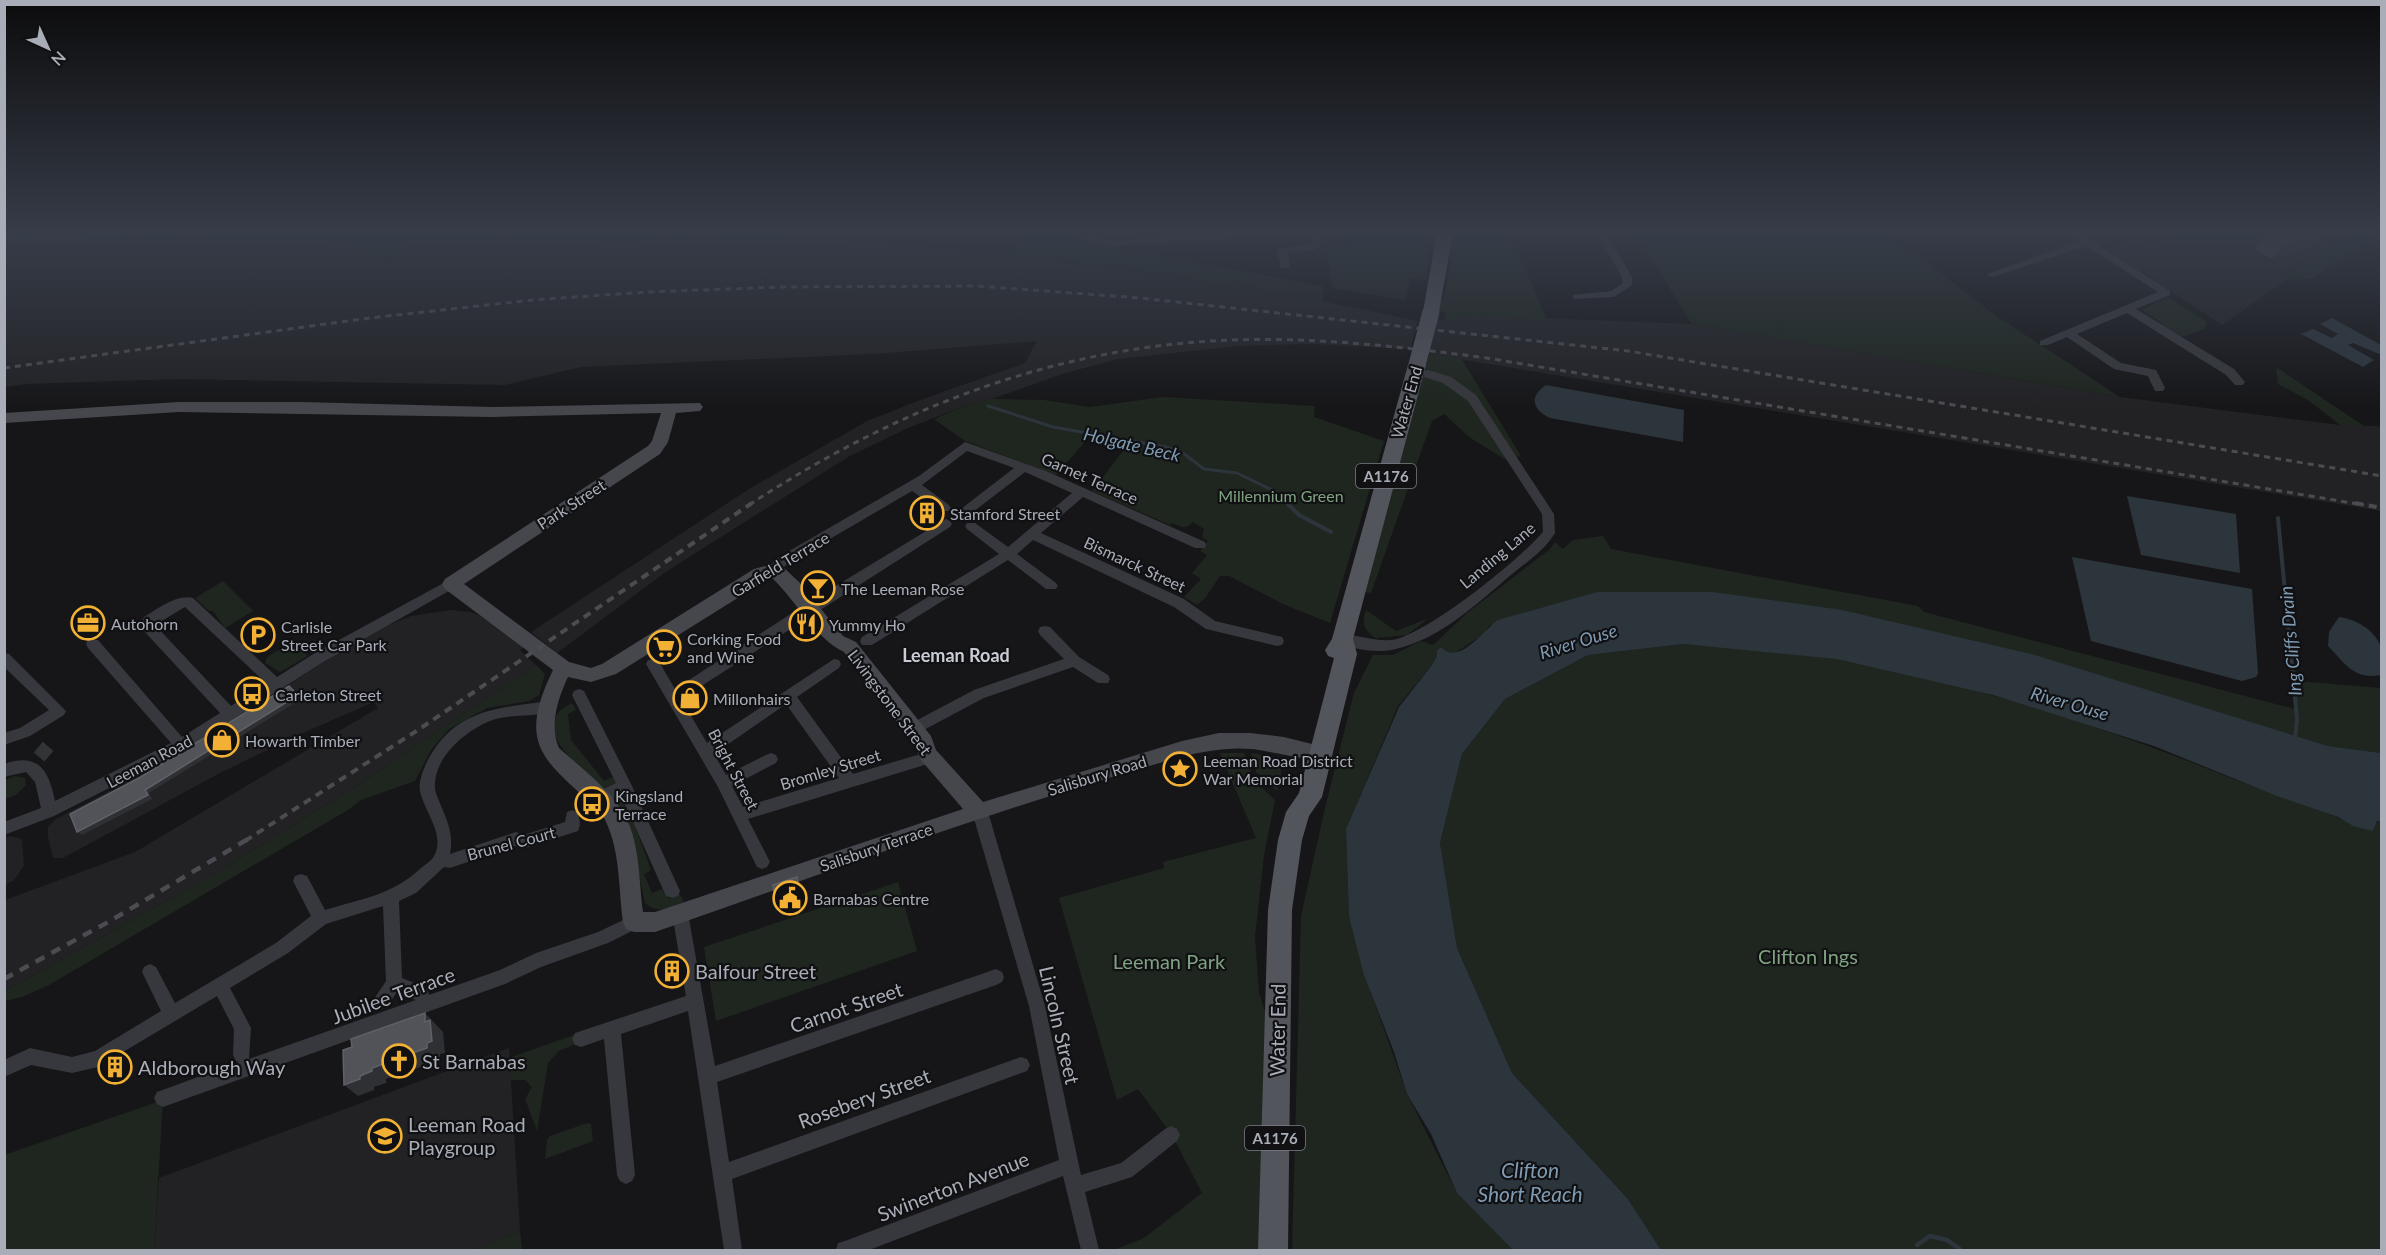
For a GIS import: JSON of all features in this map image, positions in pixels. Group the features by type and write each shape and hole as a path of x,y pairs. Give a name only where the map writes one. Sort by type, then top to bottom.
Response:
{"main road":[{"name":"Water End","path":"1273,1251 1280,910 1290,840 1298,812 1310,797 1314,752 1330,663 1342,639 1423,369 1435,291"}],"street":[{"path":"1577,297 1614,294 1619,291"},
{"path":"2044,343 2166,293 2163,291"},
{"path":"2127,308 2230,372 2239,382"},
{"path":"2068,333 2118,366 2152,373 2159,387"},
{"name":"Landing Lane","path":"1342,639 1360,644 1387,645 1414,638 1438,624 1538,546 1549,533 1548,514 1472,398 1447,380 1423,369"},
{"path":"4,420 81,412 179,407 622,412 695,407"},
{"name":"Park Street","path":"451,584 654,450 660,442 662,408"},
{"name":"Garnet Terrace","path":"965,446 1082,491 1200,545"},
{"name":"Garfield Terrace","path":"578,672 609,669 760,574 773,570 782,561 913,485 965,446"},
{"path":"965,513 1024,467"},
{"path":"913,485 945,508"},
{"path":"867,641 1008,554 1082,491"},
{"path":"673,697 946,524"},
{"path":"971,526 1051,586"},
{"name":"Bismarck Street","path":"1031,534 1179,603 1211,625 1254,643 1277,641"},
{"name":"Livingstone Street","path":"773,570 793,586 837,641 850,647 927,747 931,757 980,812"},
{"path":"451,584 578,672 550,704 545,715 544,738 552,753 600,798 615,816 622,831 634,922"},
{"name":"Leeman Road","path":"4,829 49,811 181,745 276,684 451,584"},
{"path":"229,714 148,626 149,621 180,603 188,602 276,684"},
{"path":"1045,631 1074,660 1103,679"},
{"path":"93,644 181,745"},
{"path":"913,729 987,691 1074,660"},
{"path":"4,739 25,732 59,711 6,662"},
{"name":"Bright Street","path":"653,663 723,783 762,862"},
{"path":"705,752 834,664"},
{"path":"579,695 626,786 672,891"},
{"path":"788,696 850,782"},
{"path":"4,1069 31,1049 72,1065 88,1063 124,1045 282,948 321,918 391,897 410,888 441,860 445,841 427,789 431,768 443,747 463,729 489,715 550,704"},
{"name":"Salisbury Road","path":"980,812 1182,748 1219,741 1264,742 1314,752"},
{"name":"Bromley Street","path":"739,815 931,757"},
{"path":"723,783 771,759"},
{"path":"4,771 35,761 49,811"},
{"path":"600,798 626,786"},
{"name":"Salisbury Terrace","path":"634,922 655,922 980,812"},
{"name":"Lincoln Street","path":"980,812 1037,1006 1069,1166 1090,1251"},
{"name":"Brunel Court","path":"441,860 450,861 516,839 522,842 573,826 572,817"},
{"path":"301,881 321,918"},
{"path":"381,999 394,983 391,897"},
{"path":"680,914 708,1077 733,1251"},
{"name":"Jubilee Terrace","path":"163,1098 505,976 522,966 613,933 634,922"},
{"path":"150,972 172,1015"},
{"name":"Carnot Street","path":"708,1077 996,977"},
{"path":"394,983 422,994"},
{"path":"220,986 243,1028 242,1055"},
{"path":"581,1039 695,1001"},
{"path":"612,1029 626,1175"},
{"name":"Rosebery Street","path":"723,1173 1020,1065"},
{"path":"1074,1186 1126,1171 1172,1135"},
{"name":"Swinerton Avenue","path":"850,1250 1069,1166"}],"shaded area":[{"path":"4,291 1272,291 1418,321 1410,349 1310,344 1238,346 1118,359 1062,374 957,409 908,428 850,456 667,571 557,653 531,632 749,489 867,421 1025,363 1037,341 873,354 581,367 505,385 179,379 26,384 5,387"},
{"path":"2170,291 2271,291 2222,325"},
{"path":"1457,315 1692,324 2120,397 2340,425 2377,426 2381,427 2381,511 1429,354 1437,319 1457,322"},
{"path":"451,610 481,616 524,647 520,650 536,665 358,785 211,876 5,991 5,900 135,852 378,708 374,702 296,736 222,772 63,858 53,858 48,837 48,827 56,819 189,749 341,651 389,625 411,616"},
{"path":"5,837 22,839 24,866 14,880 5,885"},
{"path":"509,1048 520,1231 475,1250 154,1250 159,1178"}],"green space":[{"path":"1263,291 1323,291 1323,301"},
{"path":"1348,291 1408,291 1406,300"},
{"path":"1445,291 1535,291 1547,320 1457,315 1458,322 1444,320 1446,312 1438,311"},
{"path":"1671,291 1963,291 1998,317 2120,397 1692,324"},
{"path":"2168,297 2207,322 2204,329 2179,338 2160,326 2164,324 2142,310"},
{"path":"1429,354 1461,358 1521,456 1504,459 1469,437 1444,414 1432,421 1371,593 1365,592"},
{"path":"2276,367 2364,426 2340,425 2308,400 2278,384"},
{"name":"Millennium Green","path":"1163,397 1315,406 1314,417 1384,441 1330,623 1285,605 1229,576 1220,576 1205,598 1197,605 1184,597 1201,579 1192,573 1207,555 1200,551 1208,541 1202,537 1204,529 1193,522 1185,527 1172,523 1170,525 1092,491 1130,442 1090,436 1056,475 965,441 934,419 957,409 992,399 1044,400 1090,407"},
{"path":"1603,536 1611,549 1918,606 1924,612 2295,709 2297,681 2381,688 2381,753 2328,746 2169,697 1713,592 1597,592 1489,626 1484,634 1455,653 1445,652 1441,647 1437,650 1437,656 1432,665 1398,706 1346,830 1349,917 1370,990 1407,1094 1457,1193 1514,1250 1292,1250 1301,916 1354,693 1373,655 1393,655 1421,641 1433,645 1467,613 1550,549 1555,542 1563,549 1573,540"},
{"path":"223,581 253,611 225,628 213,611 209,611 195,598"},
{"path":"1366,610 1396,631 1429,618 1407,635 1375,638 1364,625"},
{"path":"291,642 308,656 280,672 265,663 267,657"},
{"name":"Clifton Ings","path":"1684,644 1819,656 1940,681 2090,725 2311,807 2354,826 2381,822 2381,1250 1661,1250 1628,1199 1512,1073 1457,948 1440,843 1462,754 1505,699 1588,655"},
{"path":"536,665 545,674 539,695 529,701 487,708 449,729 431,750 415,781 361,800 348,810 49,985 22,997 5,1001 5,991 211,876 358,785"},
{"path":"572,703 576,710 568,714 571,740 604,781 612,777 616,783 602,789 571,759 555,735 554,723 559,712"},
{"name":"Leeman Park","path":"1220,753 1244,753 1254,780 1275,800 1264,855 1255,937 1259,993 1268,1021 1267,1112 1259,1250 1114,1250 1144,1238 1202,1193 1172,1135 1138,1089 1117,1100 1059,898 1164,868 1163,862 1256,838"},
{"path":"1251,753 1279,762 1281,773 1277,791 1256,772"},
{"path":"15,776 25,778 26,785 16,795 5,799 5,780"},
{"path":"617,796 622,796 626,801 651,870 644,874 652,893 662,889 669,899 680,894 684,902 659,909 645,903 627,818 615,799"},
{"path":"898,882 917,951 716,1021 704,947"},
{"path":"574,1035 575,1044 559,1051 548,1063 537,1131 525,1099 532,1087 525,1080 511,1080 509,1058"},
{"path":"163,1100 154,1250 5,1250 4,1155"},
{"path":"587,1123 591,1124 593,1141 545,1159 547,1140 550,1136"},
{"path":"520,1231 522,1250 475,1250"}],"water":[{"path":"2332,318 2381,345 2381,353 2353,343 2348,345 2374,360 2363,367 2301,334 2313,329 2332,338 2338,334 2320,324"},
{"path":"1546,385 1684,410 1683,442 1550,418 1540,411 1535,403 1537,394"},
{"path":"2127,496 2236,514 2240,573 2141,555"},
{"path":"2072,557 2252,589 2258,673 2256,677 2242,681 2091,641"},
{"path":"1597,592 1713,592 1842,610 2035,655 2328,746 2381,753 2381,822 2377,821 2373,831 2353,826 2338,817 2277,796 2154,746 1993,695 1837,659 1684,644 1588,655 1505,699 1462,754 1440,843 1457,948 1512,1073 1628,1199 1661,1250 1513,1250 1457,1193 1431,1134 1407,1094 1394,1052 1364,975 1349,917 1346,829 1399,707 1432,665 1437,656 1437,650 1441,647 1448,652 1463,650 1498,620"},
{"path":"2339,617 2359,623 2376,638 2382,651 2381,675 2356,673 2328,646 2329,632"}],"building":[{"name":"Howarth Timber","path":"289,686 298,695 145,790 148,795 77,832 70,814 139,778"},
{"name":"Barnabas Centre","path":"797,877 801,899 777,907 773,885"},
{"path":"425,1013 425,1022 430,1020 432,1041 427,1043 427,1048 372,1068 372,1071 360,1076 360,1079 344,1085 343,1050 352,1047 351,1039"}],"waterway":[{"name":"Holgate Beck","path":"988,406 1053,427 1166,447 1183,453 1204,469 1237,473 1274,491 1289,505"},
{"name":"Holgate Beck","path":"1289,505 1299,515 1331,532"},
{"name":"Ing Cliffs Drain","path":"2278,518 2297,719 2295,739"},
{"path":"1917,1245 1930,1236 1947,1240 1961,1250"}],"tunnel":[{"path":"39,757 51,743"}],"railway":[{"path":"4,368 370,318 532,300 685,291"},
{"path":"1039,291 1140,298 1628,351 2382,476"},
{"path":"750,505 805,470 862,439 980,388 1041,369 1104,355 1167,345 1265,339 1360,344 1487,358 2364,505"},
{"path":"2355,503 2382,508"},
{"path":"245,841 418,730 750,505"},
{"path":"4,979 110,921 248,839"}],"place":[{"name":"Stamford Street","path":"927,513"},
{"name":"The Leeman Rose","path":"818,588"},
{"name":"Autohorn","path":"88,623"},
{"name":"Yummy Ho","path":"806,624"},
{"name":"Carlisle Street Car Park","path":"258,635"},
{"name":"Corking Food and Wine","path":"664,647"},
{"name":"Carleton Street","path":"252,694"},
{"name":"Millonhairs","path":"690,698"},
{"name":"Howarth Timber","path":"222,740"},
{"name":"Leeman Road District War Memorial","path":"1180,769"},
{"name":"Kingsland Terrace","path":"592,804"},
{"name":"Barnabas Centre","path":"790,898"},
{"name":"Balfour Street","path":"672,971"},
{"name":"St Barnabas","path":"399,1061"},
{"name":"Aldborough Way","path":"115,1067"},
{"name":"Leeman Road Playgroup","path":"385,1136"}],"district":[{"name":"Leeman Road","path":"956,655"}],"water label":[{"name":"River Ouse","path":"1578,641"},
{"name":"River Ouse","path":"2070,703"},
{"name":"Clifton Short Reach","path":"1530,1181"}]}
